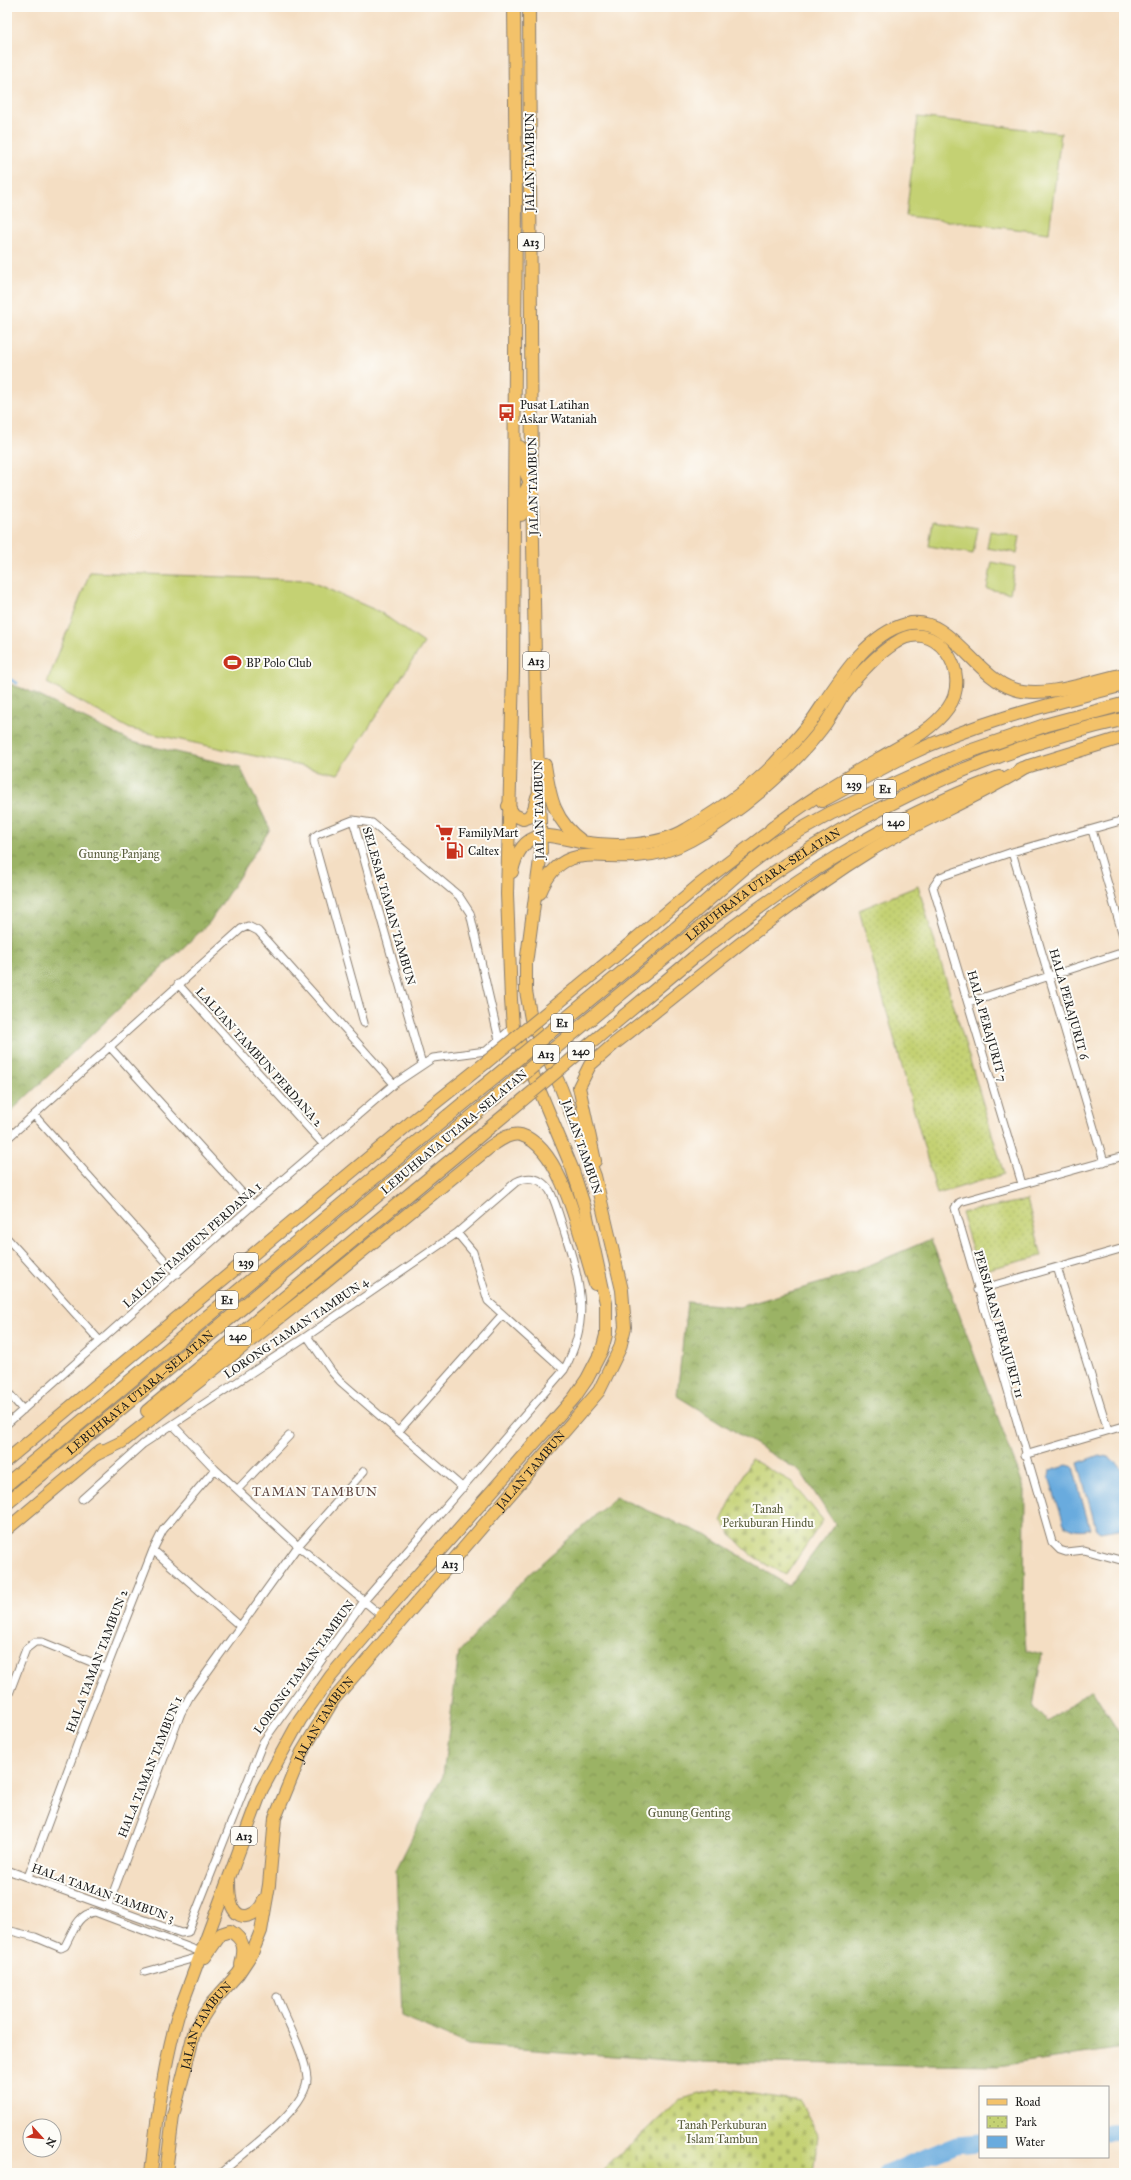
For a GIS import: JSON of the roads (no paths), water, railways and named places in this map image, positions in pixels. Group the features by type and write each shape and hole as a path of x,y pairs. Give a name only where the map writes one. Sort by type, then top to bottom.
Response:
{"highway":[{"name":"LEBUHRAYA UTARA–SELATAN","path":"7,1484 448,1116 675,929 744,868 777,843 831,813 959,756 1046,725 1124,704"},
{"name":"LEBUHRAYA UTARA–SELATAN","path":"7,1503 682,943 753,888 839,830 894,800 1011,751 1124,718"}],"main road":[{"name":"JALAN TAMBUN","path":"151,2173 161,2089 170,2044 200,1954 262,1789 291,1735 332,1676 382,1616 574,1398 587,1379 602,1350 606,1335 606,1303 595,1247 576,1181 513,1027 507,892 508,806 513,679 516,199 514,7"},
{"name":"JALAN TAMBUN","path":"166,2173 173,2116 195,2029 211,2004 238,1974 252,1953 261,1931 269,1886 275,1818 293,1772 318,1722 334,1699 394,1628 584,1410 606,1379 614,1364 620,1348 625,1326 622,1290 595,1176 562,1088 531,1019 526,991 526,964 541,852 540,783 536,714 531,482 529,7"},
{"path":"513,559 520,540 521,500 531,482 522,462 519,431 514,412"},
{"path":"507,892 514,862 519,851 528,841 541,836 598,845 637,844 684,831 705,818 742,792 772,766 797,739 836,685 868,648 893,629 906,624 917,623 939,630 952,638 974,662 992,678 1005,686 1024,692 1036,693 1124,674"},
{"path":"533,910 546,880 559,864 568,859 590,856 639,856 669,850 690,841 749,800 780,775 806,748 824,726 844,694 865,669 896,642 917,635 936,642 944,649 955,666 957,689 954,700 936,722 800,806 771,829"},
{"name":"239","path":"7,1460 410,1123 484,1064 699,886 771,829 908,755 1017,713 1124,685"},
{"path":"536,714 546,773 557,815 571,833 584,843"},
{"name":"240","path":"7,1529 693,958 786,888 848,849 900,820 959,792 1028,766 1124,737"},
{"path":"595,1176 595,1156 581,1105 579,1087 590,1065 614,1044 822,882 896,837 995,787 1028,766"},
{"path":"508,806 514,815 523,819 529,817 534,809 540,783"},
{"path":"95,1455 122,1442 306,1297 490,1147 510,1136 520,1135 527,1138 554,1165 573,1212 595,1284 606,1303"},
{"path":"229,1874 230,1899 232,1908 237,1913 245,1916 253,1914 261,1907 269,1886"},
{"path":"191,1980 214,1941 221,1934 230,1931 238,1936 243,1943 244,1952 238,1974"}],"street":[{"path":"353,820 318,834 314,838 314,842 364,1022"},
{"name":"SELESAR TAMAN TAMBUN","path":"422,1064 353,820 368,820 459,896 466,904 470,913 499,1040"},
{"path":"1012,852 1124,820"},
{"path":"1092,830 1120,913 1124,939"},
{"name":"HALA PERAJURIT 7","path":"1012,852 940,877 933,887 969,1002 1022,1184"},
{"name":"HALA PERAJURIT 6","path":"1012,852 1104,1162"},
{"path":"7,1139 241,929 252,927 258,931 394,1084"},
{"path":"969,1002 1048,975 1124,952"},
{"name":"LALUAN TAMBUN PERDANA 2","path":"178,984 323,1144"},
{"name":"LALUAN TAMBUN PERDANA 1","path":"7,1424 178,1274 253,1205 394,1084 433,1058 486,1051 513,1027"},
{"path":"109,1046 253,1205"},
{"path":"34,1115 178,1274"},
{"path":"1022,1184 1124,1156"},
{"name":"LORONG TAMAN TAMBUN","path":"190,1929 263,1742 364,1601 564,1370 576,1347 582,1315 582,1302 574,1262 550,1191 541,1181 531,1177 525,1178"},
{"name":"LORONG TAMAN TAMBUN 4","path":"82,1499 143,1444 307,1336 457,1233 516,1182 525,1178"},
{"name":"PERSIARAN PERAJURIT 11","path":"1022,1184 960,1202 956,1205 955,1210 977,1290 1052,1542 1060,1550 1066,1552 1084,1550 1124,1561"},
{"path":"457,1233 473,1252 488,1301 564,1370"},
{"path":"7,1238 100,1341"},
{"path":"977,1290 1124,1248"},
{"path":"1057,1267 1108,1430"},
{"path":"398,1432 502,1315"},
{"path":"307,1336 332,1372 462,1488"},
{"path":"7,1392 23,1410"},
{"path":"173,1425 215,1469 298,1546 382,1616"},
{"path":"1025,1454 1124,1426"},
{"path":"238,1489 289,1436"},
{"name":"HALA TAMAN TAMBUN 2","path":"28,1877 106,1668 153,1550 163,1530 215,1469"},
{"name":"HALA TAMAN TAMBUN 1","path":"108,1906 181,1713 190,1696 298,1546 364,1471"},
{"path":"153,1550 240,1626"},
{"path":"7,1699 26,1649 35,1642 42,1642 106,1668"},
{"name":"HALA TAMAN TAMBUN 3","path":"7,1870 181,1933 186,1933 190,1929"},
{"path":"7,1930 35,1937 61,1948 65,1946 81,1916 86,1913 94,1912 200,1954"},
{"path":"145,1972 200,1954"},
{"path":"221,2173 289,2115 306,2090 306,2070 277,1997"}],"water":[{"path":"1099,1455 1108,1457 1124,1470 1124,1528 1101,1532 1096,1528 1078,1463"},
{"path":"1066,1465 1073,1467 1090,1529 1076,1530 1064,1524 1049,1477 1050,1470"}],"waterway":[{"path":"7,678 17,683"},
{"path":"1109,2132 1124,2131"},
{"path":"887,2173 956,2145 979,2143"}],"place":[{"name":"Pusat Latihan Askar Wataniah","path":"507,412"},
{"name":"BP Polo Club","path":"233,663"},
{"name":"FamilyMart","path":"445,833"},
{"name":"Caltex","path":"455,851"}],"district":[{"name":"TAMAN TAMBUN","path":"315,1492"}],"park label":[{"name":"Gunung Panjang","path":"119,854"},
{"name":"Tanah Perkuburan Hindu","path":"768,1516"},
{"name":"Gunung Genting","path":"689,1813"},
{"name":"Tanah Perkuburan Islam Tambun","path":"722,2132"}]}
